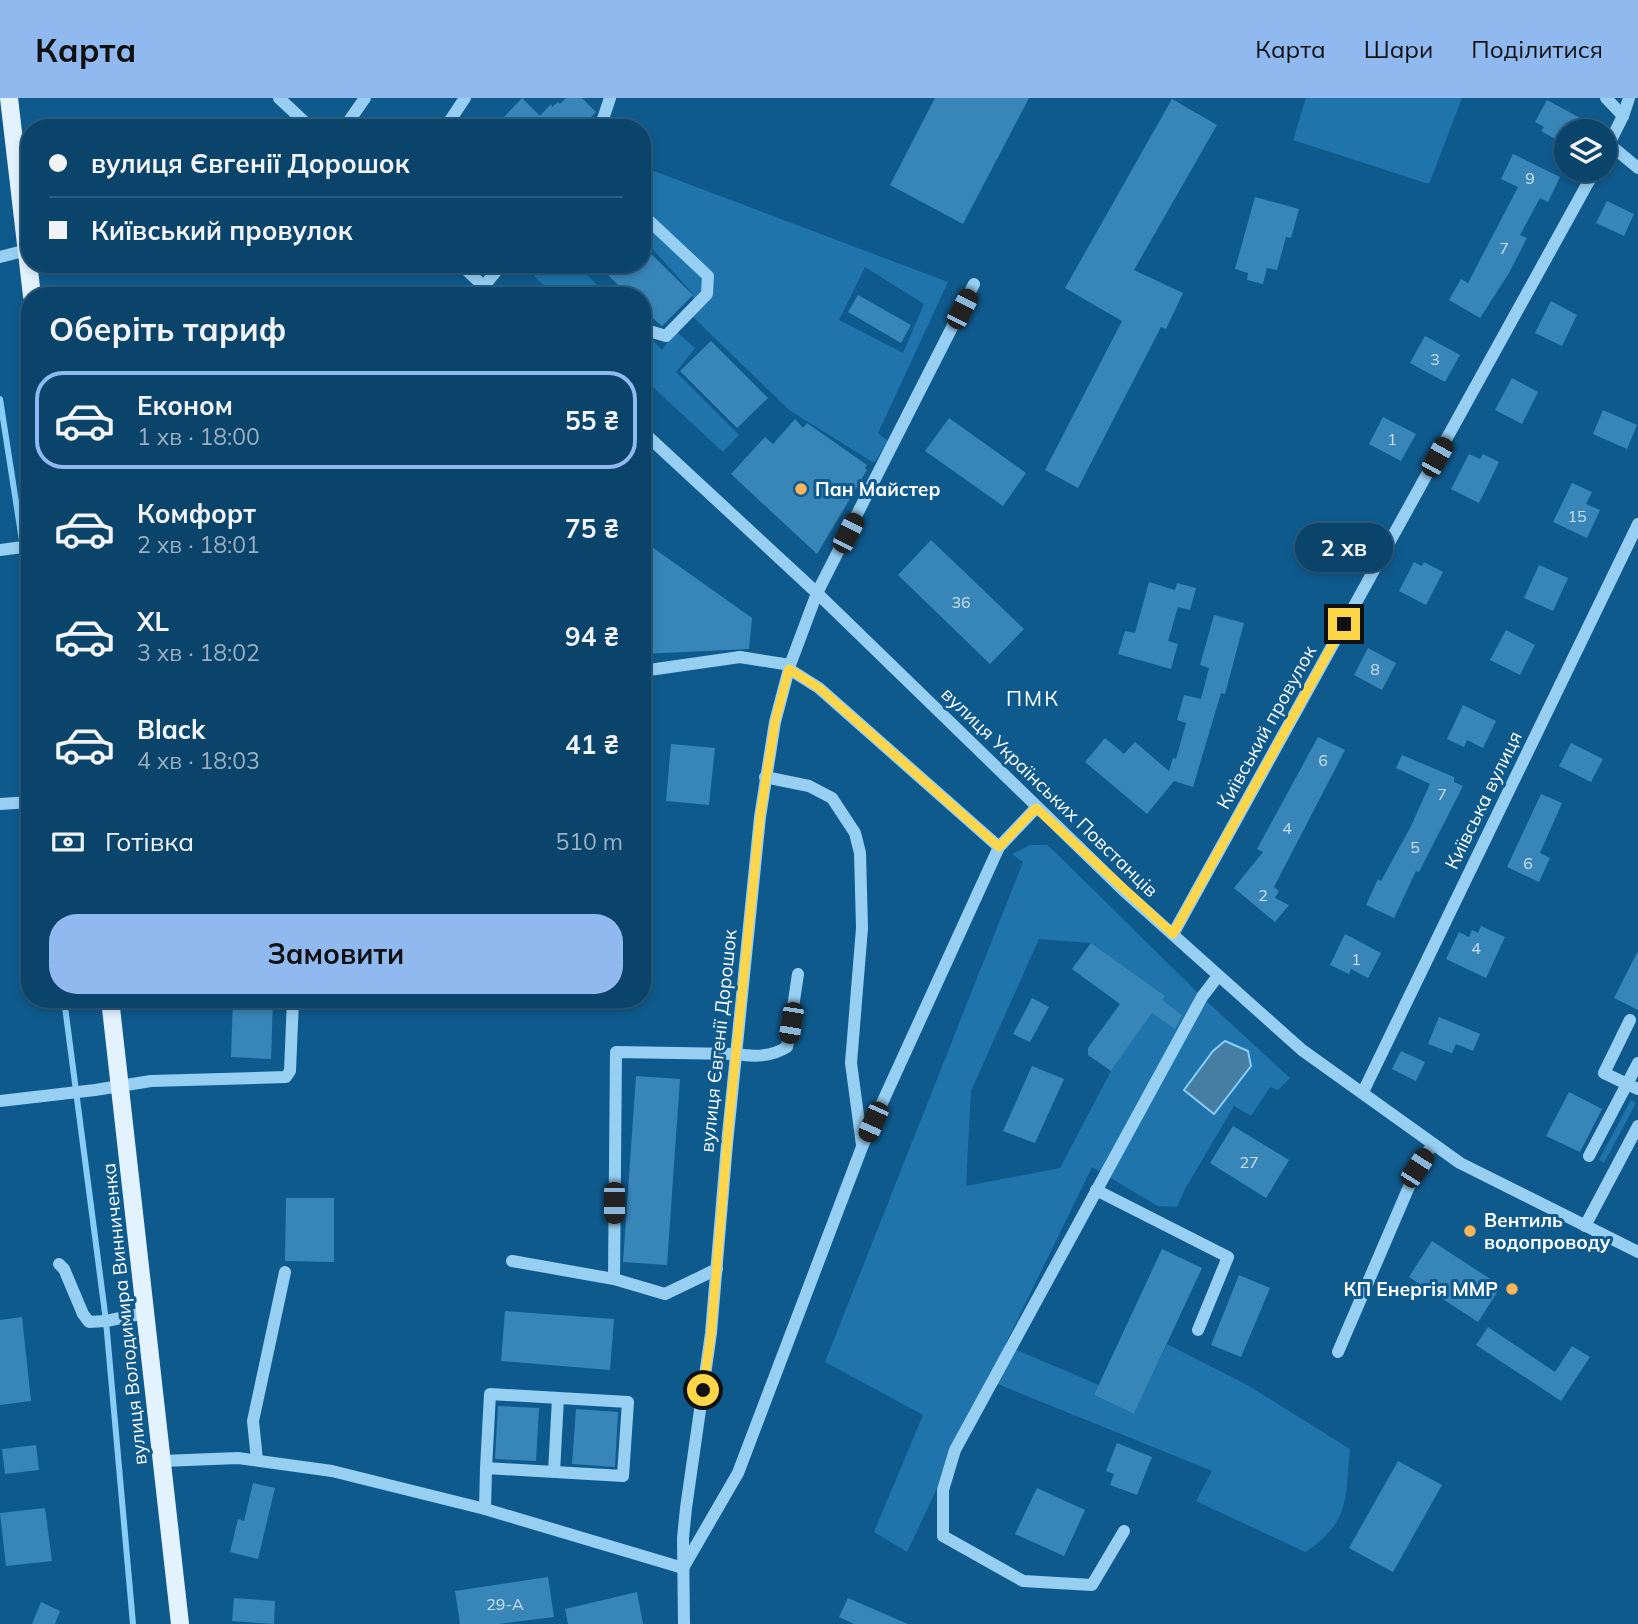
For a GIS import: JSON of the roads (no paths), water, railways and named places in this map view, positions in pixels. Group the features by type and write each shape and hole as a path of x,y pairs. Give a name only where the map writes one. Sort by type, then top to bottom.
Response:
{"main road":[{"path":"9,98 21,199"},
{"name":"вулиця Володимира Винниченка","path":"111,1008 180,1624"}],"street":[{"path":"279,98 301,119"},
{"path":"350,119 365,98"},
{"path":"451,119 465,98"},
{"path":"603,119 610,98"},
{"path":"1606,98 1623,116"},
{"path":"1617,128 1629,98"},
{"path":"1617,154 1638,168"},
{"name":"Київський провулок","path":"1173,934 1588,182"},
{"path":"651,222 708,276 707,294 666,336 651,332"},
{"path":"0,257 21,252"},
{"path":"470,273 484,286 495,273"},
{"name":"вулиця Євгенії Дорошок","path":"684,1624 686,1507 707,1364 765,777 775,722 789,667 817,593 974,284"},
{"name":"вулиця Українських Повстанців","path":"651,439 817,593 1036,808 1302,1050 1460,1163 1638,1252"},
{"name":"Київська вулиця","path":"1363,1092 1638,524"},
{"path":"0,550 21,547"},
{"path":"651,670 740,657 789,667 819,688 999,847"},
{"path":"765,777 809,786 832,798 855,833 860,853 862,928 851,1063 862,1147"},
{"path":"0,804 21,803"},
{"path":"162,1461 207,1458 257,1460 332,1472 485,1508 683,1568 738,1473 862,1147 999,847 1036,808"},
{"path":"614,1279 616,1052 751,1056 776,1054 787,1047 798,974"},
{"path":"1124,1531 1093,1585 1024,1581 943,1536 943,1490 956,1450 1202,997 1218,976"},
{"path":"0,1101 151,1081 286,1077 290,1071 293,1008"},
{"path":"1630,1020 1604,1073 1632,1086"},
{"path":"1589,1156 1632,1086 1638,1063"},
{"path":"1585,1226 1638,1126"},
{"path":"1338,1352 1417,1168 1433,1144"},
{"path":"1096,1190 1228,1257 1198,1330"},
{"path":"512,1261 614,1279 665,1294 717,1269"},
{"path":"59,1264 64,1269 89,1322 145,1314"},
{"path":"257,1460 253,1421 285,1272"},
{"path":"485,1508 486,1468 490,1394 628,1402 624,1476 486,1468"},
{"path":"554,1472 558,1398"}],"waterway":[{"path":"0,399 21,534"},
{"path":"65,1008 106,1321 133,1624"}],"place":[{"name":"Пан Майстер","path":"801,489"},
{"name":"Вентиль водопроводу","path":"1470,1231"},
{"name":"КП Енергія ММР","path":"1512,1289"}],"district":[{"name":"ПМК","path":"1033,699"}]}
